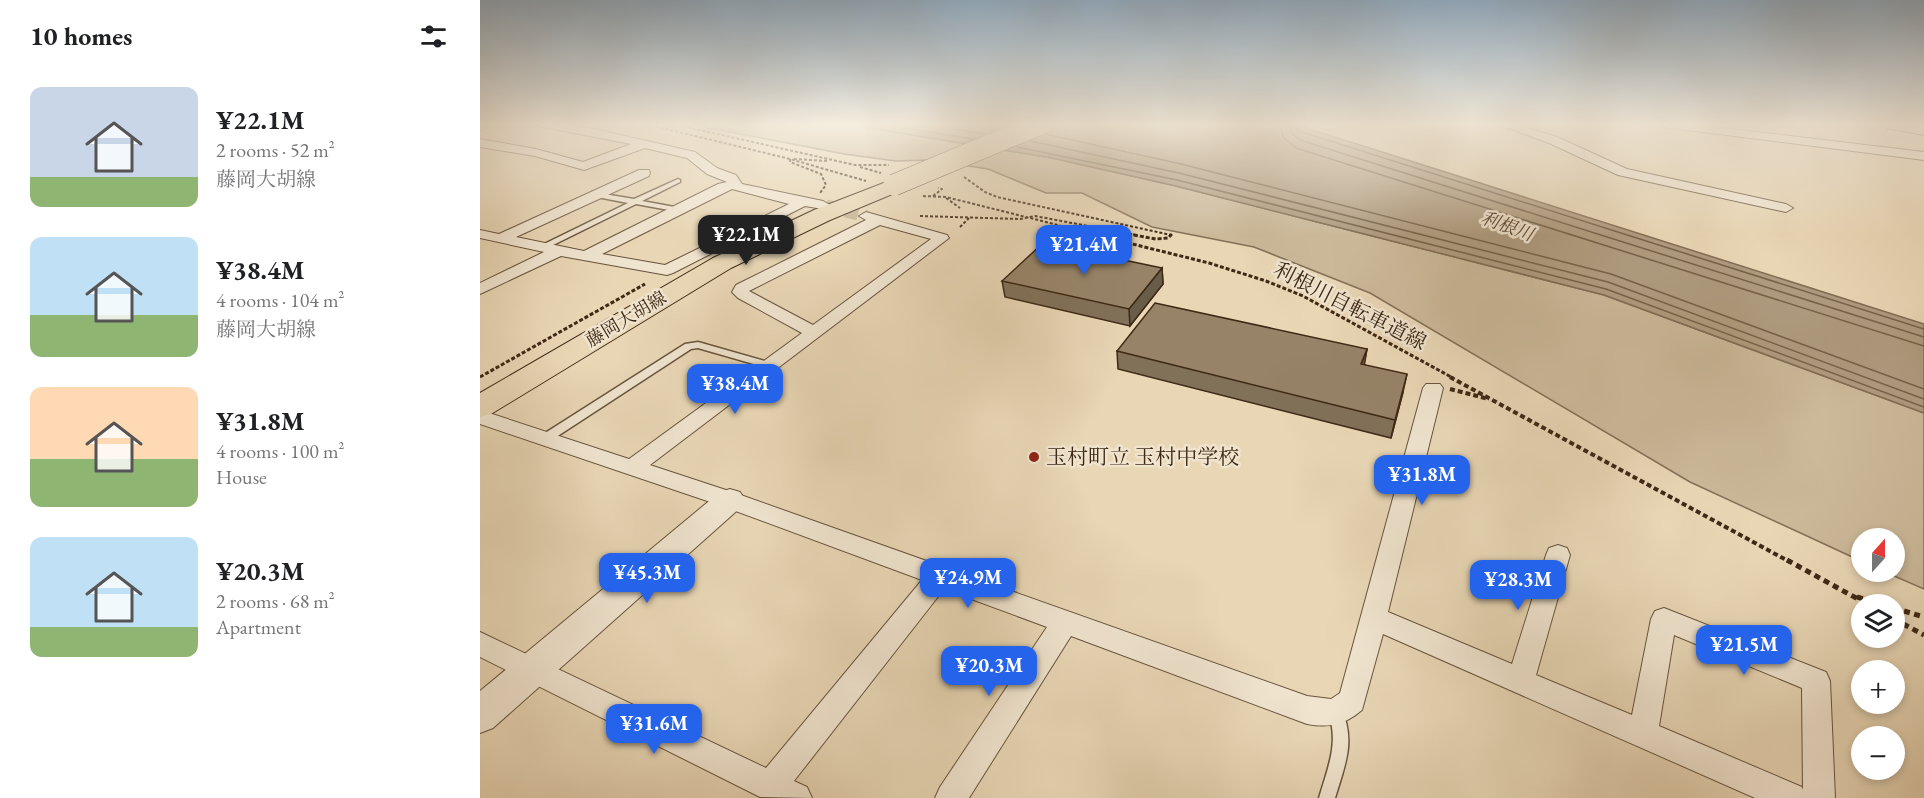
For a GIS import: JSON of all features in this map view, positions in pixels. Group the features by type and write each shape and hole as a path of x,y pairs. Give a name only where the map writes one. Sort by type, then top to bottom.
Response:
{"main road":[{"name":"藤岡大胡線","path":"480,407 722,263 822,215 896,175 935,161"}],"street":[{"path":"566,161 584,166 597,161"},
{"path":"699,161 712,171 731,178 743,189 814,202"},
{"path":"1599,161 1623,172 1786,208"},
{"path":"502,238 644,173"},
{"path":"586,256 723,187 735,184"},
{"path":"480,234 667,270 814,202"},
{"path":"633,467 771,366 942,237 873,218 742,288 740,292 744,295 814,333"},
{"path":"480,289 559,251"},
{"path":"480,417 730,500 1307,710 1326,714 1336,713 1352,701 1439,387"},
{"path":"480,715 730,500"},
{"path":"1521,680 1558,555"},
{"path":"480,644 784,792 940,576"},
{"path":"1374,618 1789,798"},
{"path":"1643,734 1664,619 1816,681 1819,798"},
{"path":"951,798 1065,622"}],"lane":[{"path":"542,247 678,181"},
{"path":"595,194 677,210"},
{"path":"546,438 688,346 698,345 771,366"},
{"path":"1327,798 1341,742 1341,722 1336,713"}],"path":[{"path":"790,161 812,169 824,177 826,185 814,202"},
{"path":"798,161 867,181"},
{"path":"840,161 896,175"},
{"path":"913,215 970,218 1029,218 1035,216 1156,239 1168,238 1171,235 997,197 956,174"},
{"path":"850,183 859,178"},
{"path":"932,196 939,191"},
{"path":"922,196 946,197 1029,218"},
{"path":"946,197 960,208"},
{"path":"960,227 970,218"},
{"name":"利根川自転車道線","path":"1029,218 1209,263 1266,281 1303,296 1851,596"},
{"path":"480,377 650,281"},
{"path":"1439,387 1496,401"},
{"path":"1905,611 1924,617"},
{"path":"1905,626 1924,635"}],"shaded area":[{"path":"938,161 1066,161 1176,186 1604,295 1924,413 1924,589 1905,581 1905,528 1851,528 1851,556 1690,482 1370,293 1254,247 1152,227 1082,193 1046,193 988,169"}],"water":[{"name":"利根川","path":"1066,161 1411,161 1924,324 1924,413 1604,295 1176,186"}],"building":[{"path":"1043,243 1162,268 1129,309 1002,281"},
{"path":"1155,303 1367,349 1361,364 1407,374 1395,420 1117,351"}],"tunnel":[{"path":"826,206 866,216"}],"place":[{"name":"玉村町立 玉村中学校","path":"1034,457"}]}
